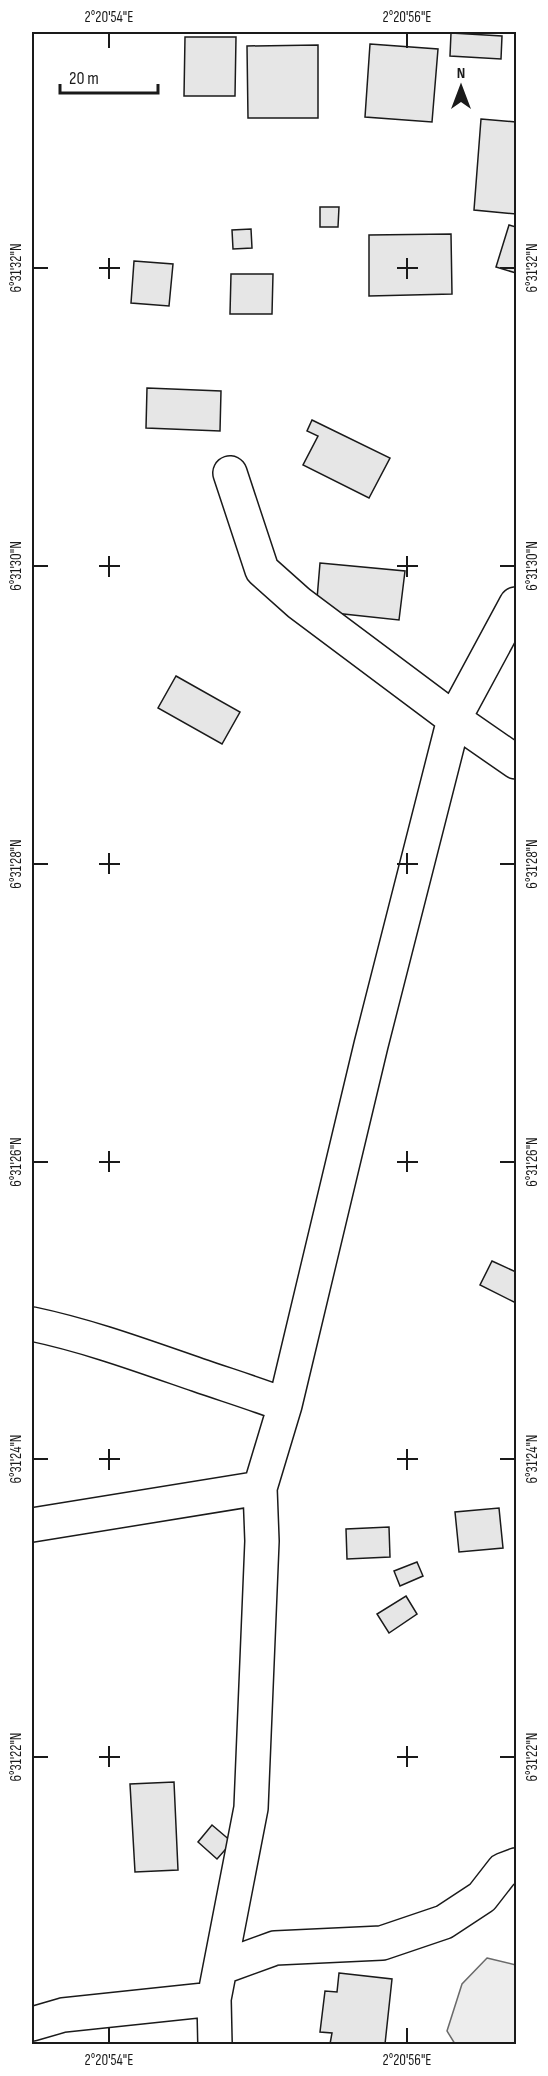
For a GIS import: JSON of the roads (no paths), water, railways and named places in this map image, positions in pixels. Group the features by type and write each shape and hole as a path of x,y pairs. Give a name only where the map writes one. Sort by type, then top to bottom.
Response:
{"street":[{"path":"230,473 261,570 298,603 516,762"},
{"path":"214,2044 217,1984 251,1808 260,1596 260,1488 285,1405 371,1045 454,719 516,604"},
{"path":"32,1324 142,1354 285,1405"},
{"path":"32,1525 260,1488"},
{"path":"32,2024 63,2015 217,1984 275,1948 382,1943 444,1922 482,1897 503,1870 516,1865"}]}
